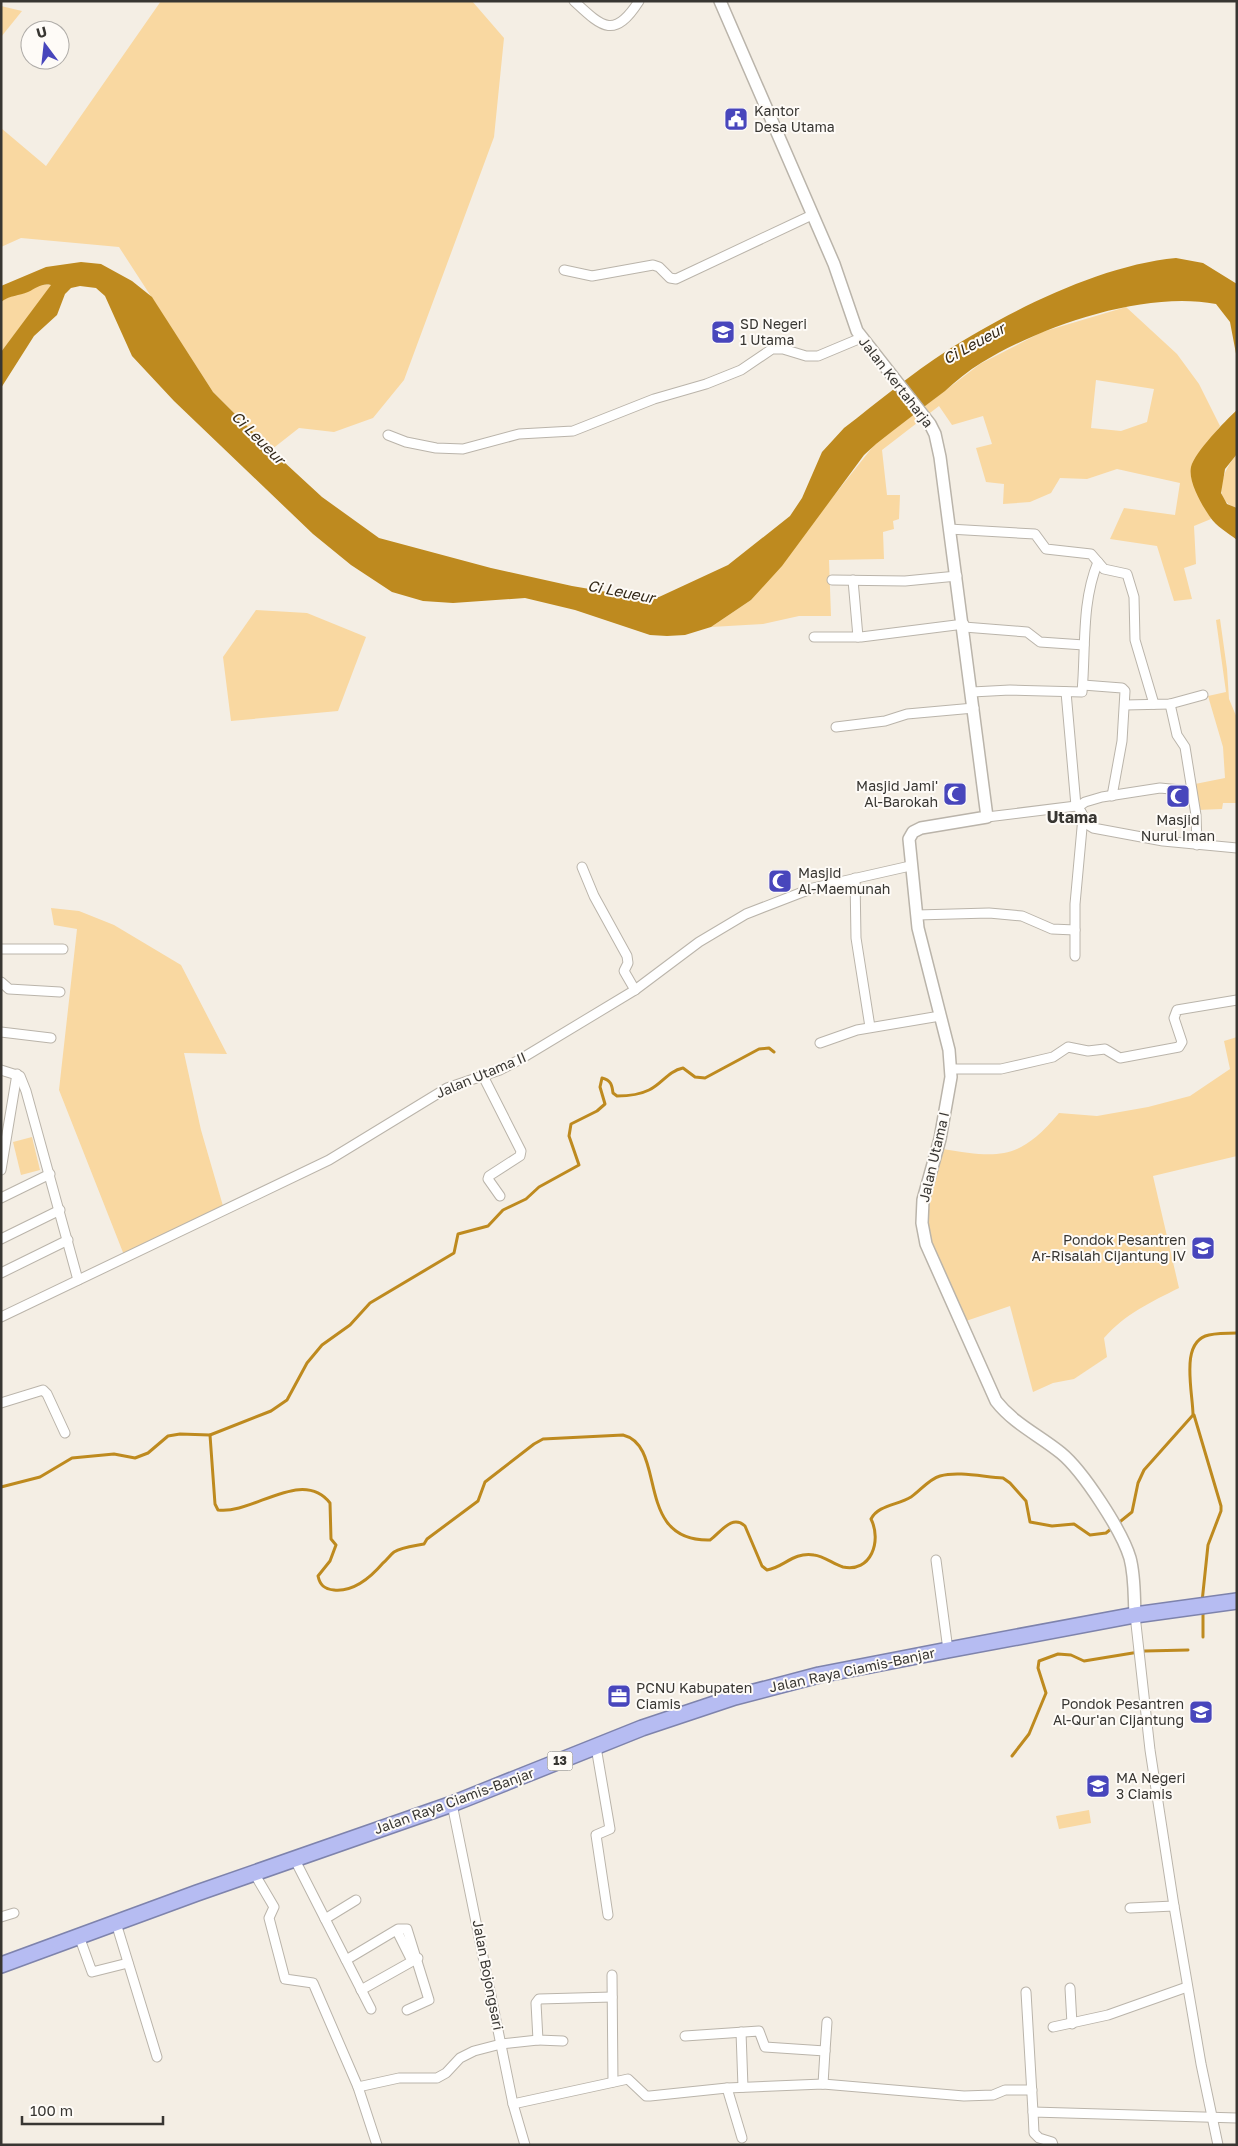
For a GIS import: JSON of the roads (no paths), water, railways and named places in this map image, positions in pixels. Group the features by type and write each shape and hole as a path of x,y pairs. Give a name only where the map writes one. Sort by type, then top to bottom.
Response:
{"highway":[{"name":"Jalan Raya Ciamis-Banjar","path":"1,1964 452,1804 670,1718 735,1697 819,1675 948,1650 1135,1615 1237,1601"}],"street":[{"path":"574,1 600,23 609,26 617,26 621,23 639,1"},
{"name":"Jalan Kertaharja","path":"720,1 834,264 861,338 889,369 930,424 938,446 964,626 987,816"},
{"path":"564,270 595,276 653,265 659,267 670,278 676,279 812,215"},
{"path":"388,436 422,445 463,448 519,434 572,430 654,399 706,384 741,370 772,349 783,349 806,356 818,356 861,338"},
{"path":"949,529 1035,534 1048,550 1089,553 1104,570 1125,573 1134,597 1136,640 1154,704"},
{"path":"972,692 1012,690 1081,693 1090,583 1098,562"},
{"path":"832,580 926,580 957,576"},
{"path":"853,580 858,637"},
{"path":"814,637 858,637 964,626 1027,632 1040,642 1084,645"},
{"path":"1082,685 1123,689 1125,705 1112,796"},
{"path":"1066,692 1077,806 1087,824 1093,828 1163,841 1237,848"},
{"path":"1125,705 1170,704 1203,695"},
{"path":"1170,704 1178,736 1185,747 1196,815 1197,845"},
{"path":"836,727 886,721 907,714 974,708"},
{"path":"987,816 1077,806 1084,802 1112,796 1165,788 1191,791"},
{"name":"Jalan Utama I","path":"987,816 916,829 909,839 916,916 952,1069 940,1139 923,1200 922,1223 926,1244 996,1401 1013,1420 1069,1460 1091,1489 1120,1535 1132,1567 1135,1615"},
{"path":"1075,956 1074,930 1083,816"},
{"name":"Jalan Utama II","path":"1,1317 329,1160 446,1088 483,1076 519,1060 634,988 699,942 746,914 802,892 910,866"},
{"path":"582,867 594,896 627,956 624,973 634,988"},
{"path":"855,878 856,938 870,1027"},
{"path":"916,916 989,913 1022,916 1052,929 1074,930"},
{"path":"1,949 63,949"},
{"path":"1,982 8,989 60,992"},
{"path":"952,1069 1001,1069 1053,1057 1068,1047 1088,1051 1105,1049 1120,1058 1179,1048 1182,1042 1174,1018 1177,1010 1237,1000"},
{"path":"820,1043 870,1027 940,1016"},
{"path":"1,1032 52,1038"},
{"path":"1,1070 17,1074 26,1091 78,1280"},
{"path":"1,1170 17,1074"},
{"path":"483,1076 521,1151 520,1156 489,1176 488,1180 500,1196"},
{"path":"1,1198 50,1174"},
{"path":"1,1239 60,1210"},
{"path":"1,1273 68,1240"},
{"path":"1,1403 43,1390 48,1394 65,1432"},
{"path":"936,1560 948,1650"},
{"path":"1135,1615 1150,1750 1174,1906 1211,2119 1218,2145"},
{"path":"596,1747 610,1829 596,1835 608,1914"},
{"name":"Jalan Bojongsari","path":"452,1804 513,2104 525,2145"},
{"path":"295,1860 371,2009"},
{"path":"254,1873 275,1908 269,1918 285,1979 312,1982 358,2087 376,2145"},
{"path":"325,1919 356,1900"},
{"path":"1130,1908 1174,1906"},
{"path":"1,1918 14,1913"},
{"path":"116,1923 157,2057"},
{"path":"346,1960 397,1931 415,1960 429,2001 407,2010"},
{"path":"79,1936 92,1972 128,1963"},
{"path":"361,1990 415,1960"},
{"path":"612,1975 613,2082"},
{"path":"1053,2027 1108,2015 1188,1987"},
{"path":"1070,1988 1072,2024"},
{"path":"1026,1992 1034,2132 1039,2138 1053,2145"},
{"path":"538,2040 536,2003 539,1999 612,1998"},
{"path":"823,2084 827,2022"},
{"path":"686,2036 759,2031 764,2047 825,2051"},
{"path":"741,2032 743,2087"},
{"path":"358,2087 399,2078 437,2078 446,2073 454,2063 466,2055 501,2044 538,2040 563,2041"},
{"path":"513,2104 630,2079 646,2096 727,2088 823,2084 985,2096 999,2094 1005,2090 1032,2090"},
{"path":"727,2088 742,2138"},
{"path":"1033,2112 1211,2119 1237,2118"}],"water":[{"name":"Ci Leueur","path":"1176,258 1203,263 1237,284 1237,359 1230,322 1216,304 1188,301 1158,302 1094,314 1063,324 1005,349 967,373 864,455 782,566 751,600 711,627 685,635 650,635 575,610 525,598 453,603 423,601 392,592 351,565 313,534 174,401 132,356 105,296 96,288 80,286 71,288 65,294 57,315 34,336 1,388 1,352 51,285 42,285 1,302 1,286 46,267 81,262 101,264 132,281 152,297 213,392 271,450 322,497 379,538 491,568 572,586 648,599 659,597 728,565 790,516 802,498 822,452 844,428 908,378 948,350 1028,305 1057,292 1118,270 1147,262"},
{"path":"1237,410 1237,454 1225,469 1221,493 1227,504 1237,508 1237,540 1210,517 1203,506 1196,493 1191,467 1204,445"}],"waterway":[{"path":"1,1487 40,1477 72,1458 114,1454 135,1458 148,1453 168,1436 180,1434 210,1435 271,1411 287,1400 307,1363 322,1345 350,1325 370,1303 454,1253 458,1234 488,1226 503,1210 526,1199 539,1187 579,1165 569,1136 571,1124 597,1111 605,1104 600,1087 602,1078 609,1082 613,1093 617,1096 633,1095 645,1092 669,1075 683,1068 695,1077 705,1078 759,1049 769,1048 774,1052"},
{"path":"210,1435 215,1504 218,1510 231,1510 276,1495 305,1490 319,1493 330,1503 331,1539 336,1545 330,1561 318,1576 325,1588 341,1590 355,1586 373,1573 397,1550 424,1544 427,1539 478,1501 485,1482 543,1439 623,1435 636,1443 645,1456 660,1511 670,1526 686,1537 710,1540 727,1525 736,1522 745,1526 762,1566 767,1570 794,1558 806,1555 814,1555 843,1567 853,1568 861,1565 872,1554 875,1537 871,1519 874,1514 883,1508 906,1500 928,1482 947,1475 963,1474 1003,1478 1026,1501 1030,1522 1052,1526 1074,1524 1090,1535 1106,1533 1132,1512 1138,1483 1144,1470 1193,1415 1190,1369 1194,1347 1200,1339 1209,1335 1237,1333"},
{"path":"1194,1415 1221,1506 1221,1511 1208,1545 1202,1602"},
{"path":"1203,1611 1203,1637"},
{"path":"1012,1756 1029,1734 1046,1693 1038,1668 1039,1661 1058,1654 1071,1655 1084,1661 1145,1651 1188,1650"}],"place":[{"name":"Kantor Desa Utama","path":"736,119"},
{"name":"SD Negeri 1 Utama","path":"723,332"},
{"name":"Masjid Jami' Al-Barokah","path":"955,794"},
{"name":"Masjid Nurul Iman","path":"1178,796"},
{"name":"Masjid Al-Maemunah","path":"780,881"},
{"name":"Pondok Pesantren Ar-Risalah Cijantung IV","path":"1203,1248"},
{"name":"PCNU Kabupaten Ciamis","path":"619,1696"},
{"name":"Pondok Pesantren Al-Qur'an Cijantung","path":"1201,1712"},
{"name":"MA Negeri 3 Ciamis","path":"1098,1786"}],"district":[{"name":"Utama","path":"1072,817"}]}
